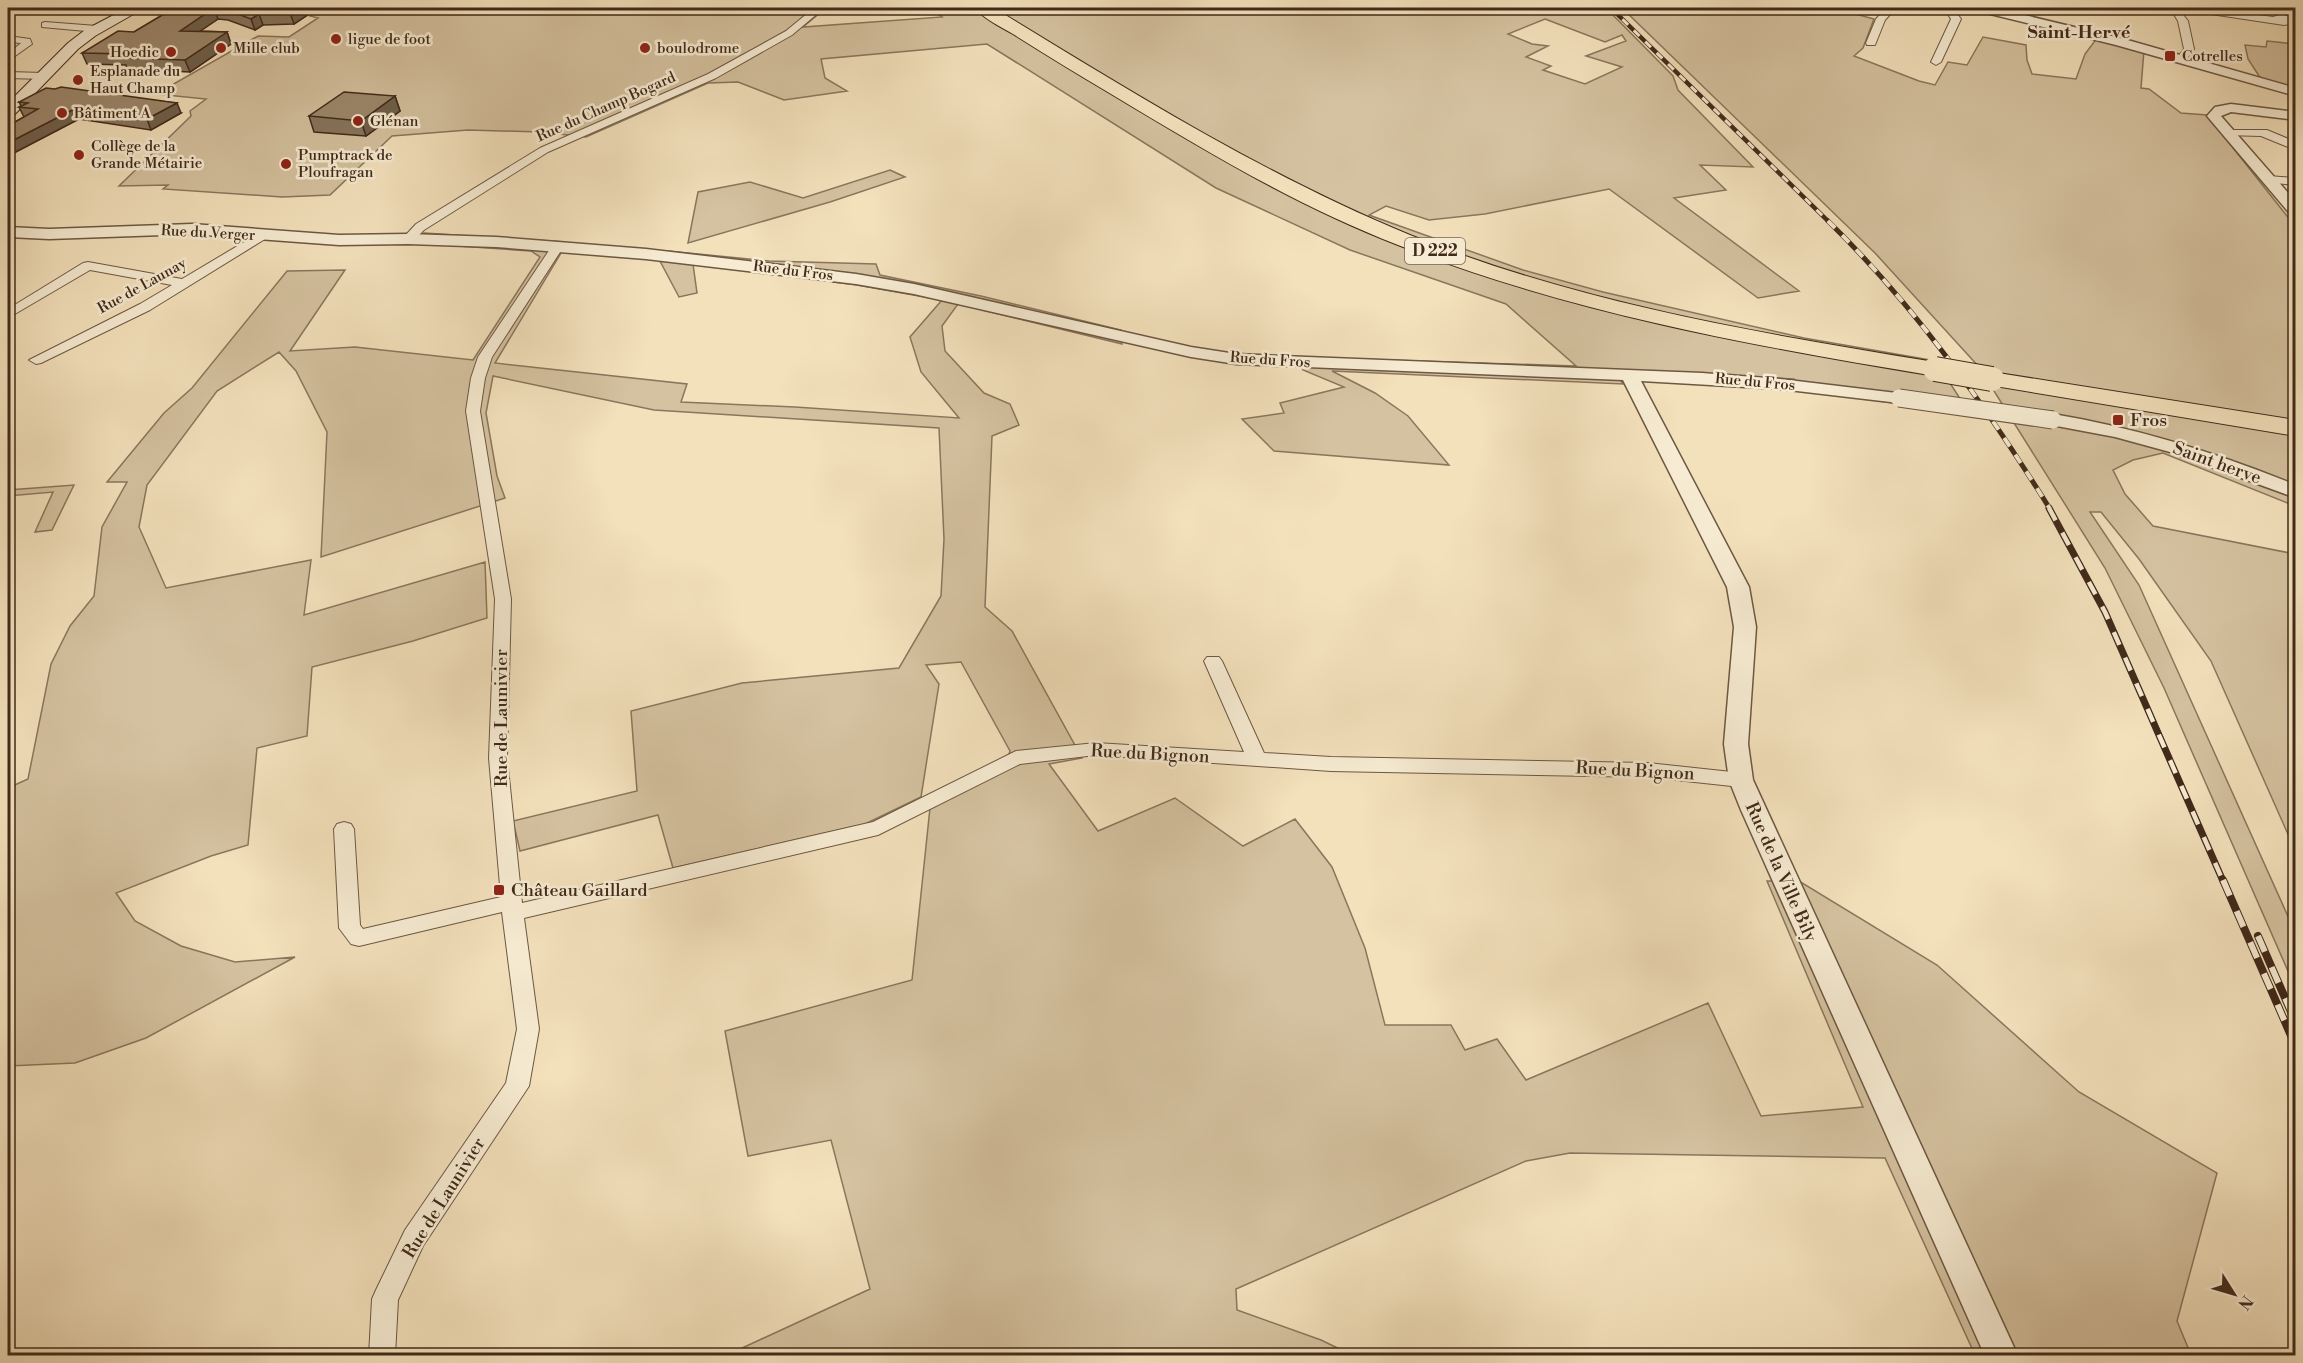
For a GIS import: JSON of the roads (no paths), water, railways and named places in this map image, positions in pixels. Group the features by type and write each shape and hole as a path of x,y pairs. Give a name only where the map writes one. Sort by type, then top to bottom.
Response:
{"highway":[{"name":"D 222","path":"982,8 1049,51 1258,172 1333,210 1406,240 1490,270 1602,303 1715,330 1992,379 2295,428"}],"main road":[{"path":"8,112 73,46 97,29 136,8"}],"street":[{"name":"Rue du Champ Bogard","path":"408,239 420,227 544,150 712,76 789,33 819,8"},
{"path":"1871,43 1881,19 1891,8"},
{"path":"1936,62 1956,19 1949,8"},
{"path":"1982,8 2182,58 2295,92"},
{"path":"2174,8 2182,21 2189,49 2182,58"},
{"path":"2192,8 2287,21 2295,9"},
{"path":"45,25 97,29"},
{"path":"8,39 26,41 27,44 8,58"},
{"path":"8,75 44,76"},
{"path":"2295,116 2231,108 2220,110 2214,116 2295,212"},
{"path":"2229,133 2265,133 2292,145"},
{"path":"2268,180 2295,182"},
{"name":"Rue du Verger","path":"8,232 49,234 192,229 261,236 339,240 408,239"},
{"name":"Rue de Launay","path":"36,360 145,307 261,236"},
{"name":"Rue du Fros","path":"408,239 558,246 856,279 914,289 1191,352 1236,358 1701,378 1780,384 2054,420 2137,436"},
{"name":"Rue de Launivier","path":"382,1356 386,1299 414,1238 517,1086 528,1029 512,908 498,758 502,598 473,411 478,378 485,357 558,246"},
{"path":"11,309 88,266 184,283"},
{"name":"Rue de la Ville Bily","path":"1630,376 1738,587 1745,627 1736,744 1741,780 1752,810 2002,1356"},
{"name":"Saint herve","path":"2137,436 2193,453 2295,492"},
{"path":"1212,661 1257,759"},
{"name":"Rue du Bignon","path":"344,830 350,928 358,938 512,908 878,828 1016,758 1096,749 1332,764 1648,770 1741,780"}],"railway":[{"path":"1611,8 1828,221"},
{"path":"1828,221 1890,287 1948,358 2001,433 2050,509"},
{"path":"2049,508 2105,612 2223,881"},
{"path":"2223,880 2296,1047"},
{"path":"2258,936 2296,1023"}],"place":[{"name":"ligue de foot","path":"336,39"},
{"name":"Mille club","path":"221,48"},
{"name":"boulodrome","path":"645,48"},
{"name":"Hoedic","path":"171,52"},
{"name":"Cotrelles","path":"2170,56"},
{"name":"Esplanade du Haut Champ","path":"78,80"},
{"name":"Bâtiment A","path":"62,113"},
{"name":"Glénan","path":"358,121"},
{"name":"Collège de la Grande Métairie","path":"79,155"},
{"name":"Pumptrack de Ploufragan","path":"286,164"},
{"name":"Fros","path":"2118,420"},
{"name":"Château Gaillard","path":"499,890"}],"district":[{"name":"Saint-Hervé","path":"2079,32"}]}
